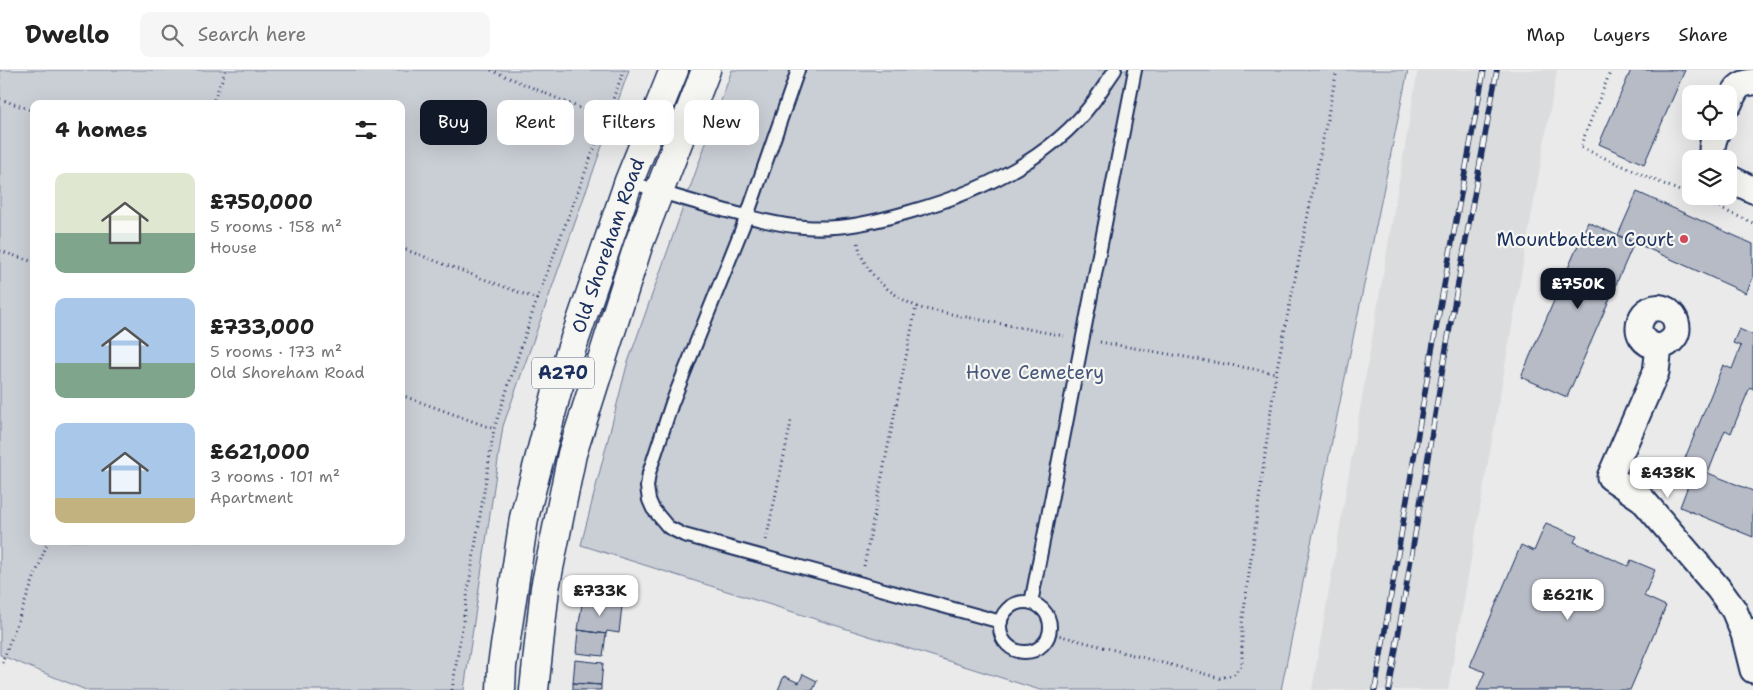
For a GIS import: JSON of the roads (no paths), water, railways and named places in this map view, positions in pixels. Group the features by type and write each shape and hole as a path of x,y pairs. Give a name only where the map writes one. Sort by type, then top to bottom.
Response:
{"main road":[{"name":"Old Shoreham Road","path":"501,690 502,666 524,518 556,391 629,181 674,70"},
{"name":"Old Shoreham Road","path":"534,690 545,588 572,454 638,246 706,70"}],"street":[{"path":"1737,87 1744,82 1753,82"},
{"path":"1737,182 1753,190"},
{"path":"1659,347 1656,372 1610,477 1642,499 1718,588 1749,633 1753,670"}],"lane":[{"path":"798,70 747,216 672,403 649,473 647,487 653,509 668,527 684,535 1001,622"},
{"path":"629,181 659,193 747,216 804,227 855,226 934,205 996,180 1032,158 1071,126 1093,102 1115,70"},
{"path":"1031,603 1135,70"},
{"path":"1031,603 1044,611 1050,625 1050,633 1046,640 1035,650 1020,652 1006,644 1002,637 1001,622 1009,609 1015,604 1031,603"}],"railway":[{"path":"1375,690 1432,350 1484,70"},
{"path":"1389,690 1446,349 1497,70"}],"place":[{"name":"Mountbatten Court","path":"1684,239"}],"park label":[{"name":"Hove Cemetery","path":"1035,372"}]}
